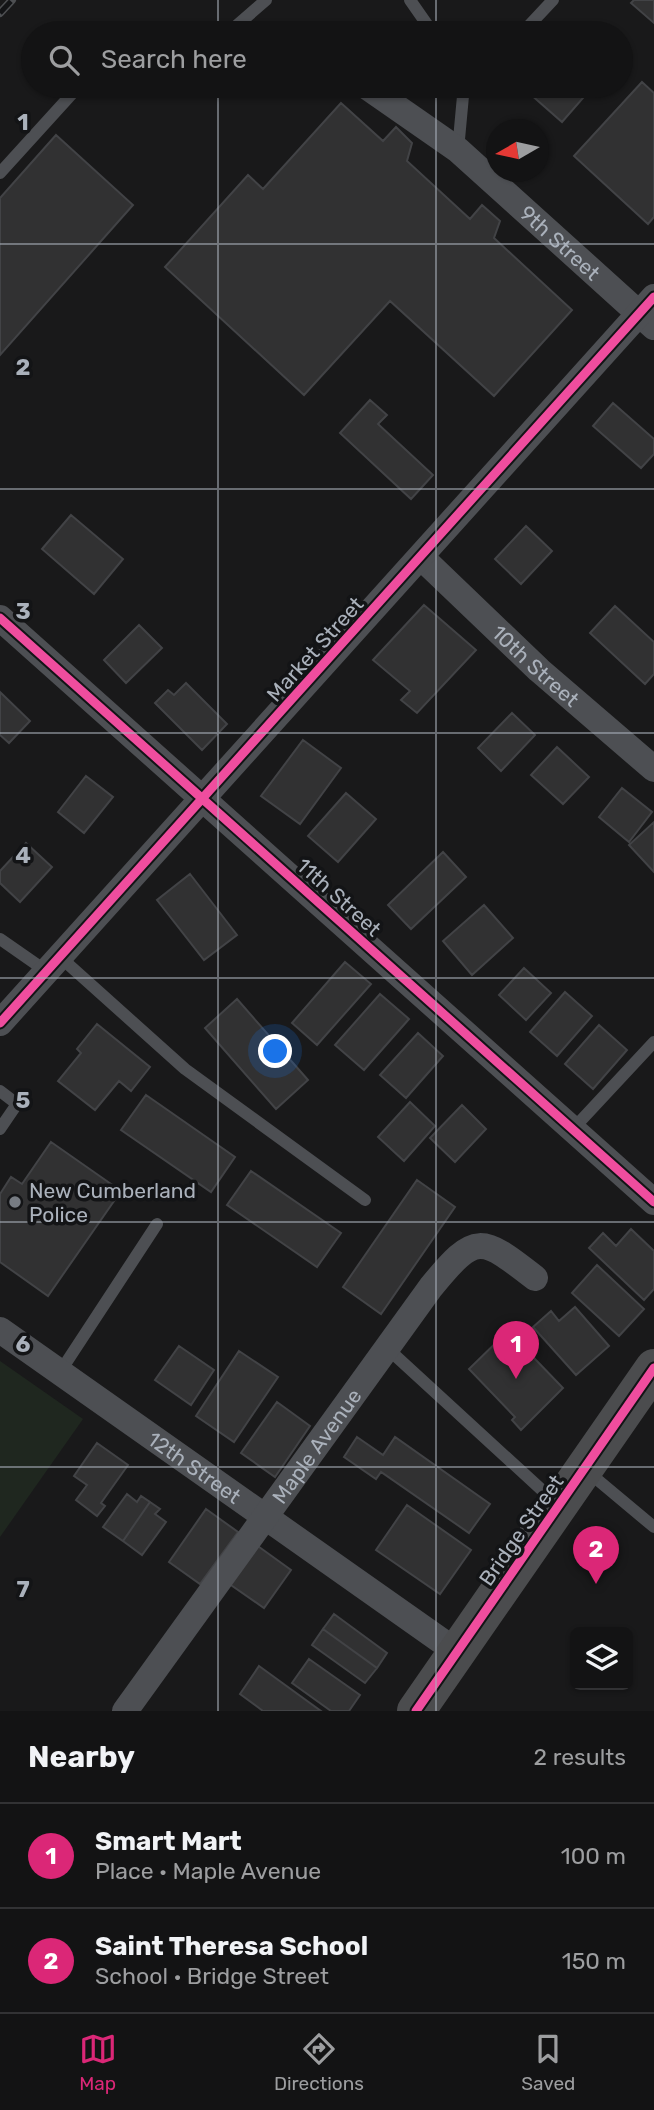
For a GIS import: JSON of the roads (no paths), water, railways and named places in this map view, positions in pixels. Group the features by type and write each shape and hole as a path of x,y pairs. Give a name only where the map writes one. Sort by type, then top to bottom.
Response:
{"main road":[{"name":"Bridge Street","path":"416,1711 654,1368"}],"street":[{"name":"9th Street","path":"383,98 458,150 649,313"},
{"name":"Market Street","path":"0,1023 421,557 649,313"},
{"name":"10th Street","path":"421,557 539,670 654,768"},
{"name":"11th Street","path":"0,618 204,797 654,1202"},
{"name":"Maple Avenue","path":"125,1711 457,1255 475,1246 488,1245 535,1278"},
{"name":"12th Street","path":"0,1329 457,1653"}],"lane":[{"path":"242,21 266,0"},
{"path":"410,0 425,21"},
{"path":"533,21 552,0"},
{"path":"0,173 68,98"},
{"path":"458,150 461,98"},
{"path":"0,939 53,963 185,1069 365,1200"},
{"path":"573,1129 654,1042"},
{"path":"0,1091 17,1104 0,1129"},
{"path":"60,1372 157,1224"},
{"path":"387,1348 559,1506"},
{"path":"584,1469 654,1527"}],"railway":[{"path":"0,13 12,0"}],"place":[{"name":"New Cumberland Police","path":"15,1202"},
{"name":"Smart Mart","path":"516,1379"},
{"name":"Saint Theresa School","path":"596,1584"}]}
